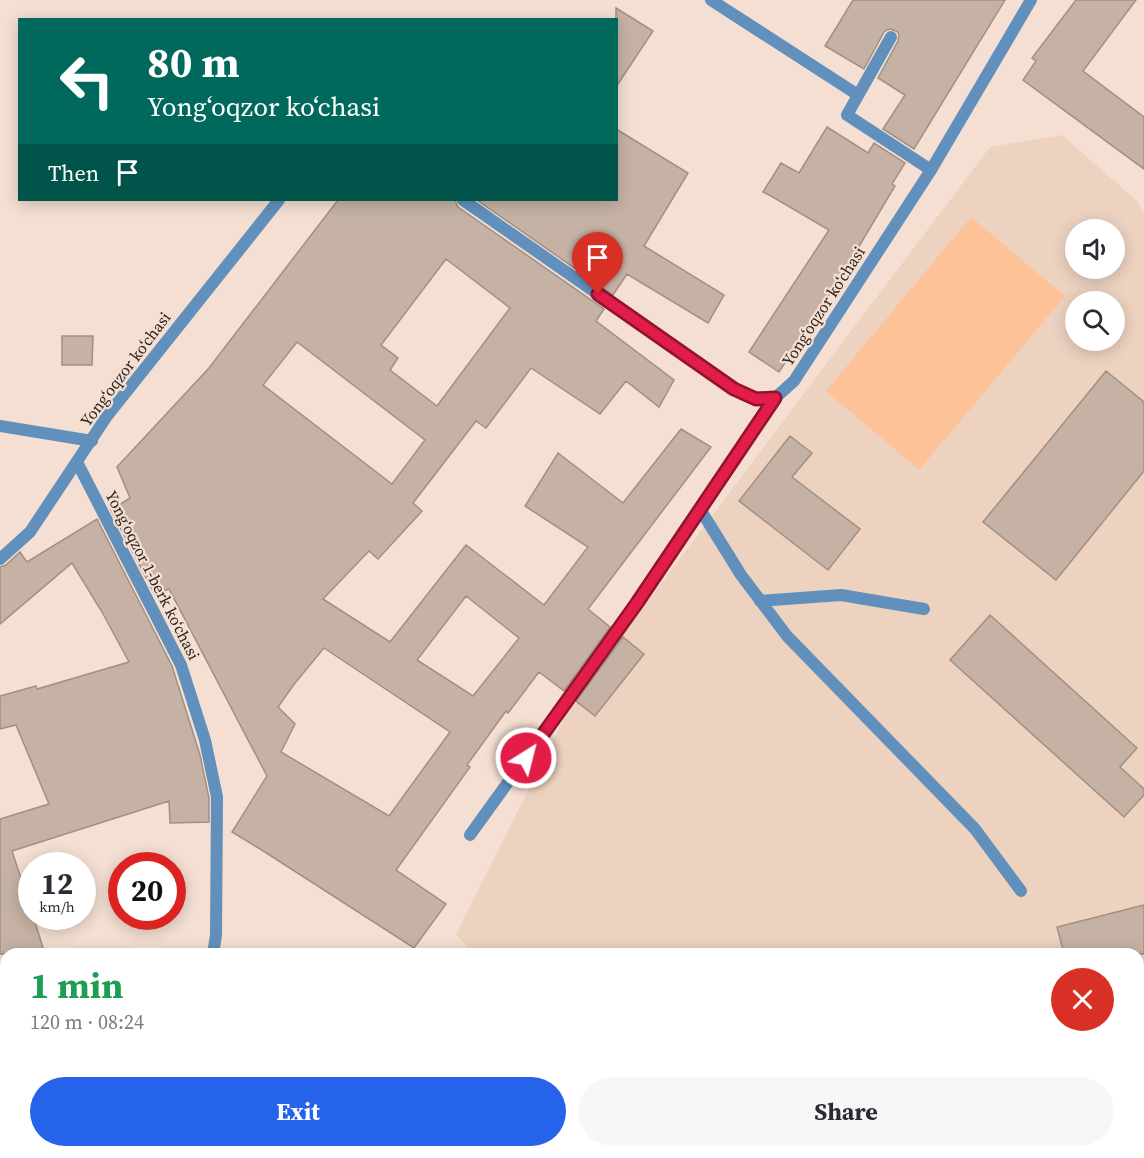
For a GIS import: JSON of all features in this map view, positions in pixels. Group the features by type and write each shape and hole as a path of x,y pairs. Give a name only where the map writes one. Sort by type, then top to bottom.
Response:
{"street":[{"path":"711,0 858,95"},
{"name":"Yongʻoqzor koʻchasi","path":"470,835 637,603 775,398 794,381 931,170 1031,0"},
{"path":"891,37 847,115 931,170"},
{"name":"Yongʻoqzor koʻchasi","path":"0,559 30,532 107,416 278,201"},
{"path":"464,201 734,389 756,399 775,398"},
{"path":"0,426 92,441"},
{"name":"Yongʻoqzor 1-berk koʻchasi","path":"77,462 181,665 205,740 217,797 214,948"},
{"path":"699,509 741,575 787,636 975,829 1021,891"},
{"path":"760,601 841,595 924,609"}],"shaded area":[{"path":"1062,135 1138,202 1144,214 1144,948 468,948 456,934 574,699 990,147"},
{"path":"971,217 1065,296 919,470 826,391"}],"building":[{"path":"853,0 1005,0 914,149 883,129 905,95 878,78 898,41 898,32 891,29 884,32 864,69 825,46"},
{"path":"1076,0 1136,0 1083,71 1144,117 1144,169 1023,80 1036,61 1032,58"},
{"path":"616,8 653,31 618,84 618,18 616,18"},
{"path":"827,127 868,153 874,143 905,163 892,184 895,186 839,280 779,372 749,352 829,230 763,192 781,163 799,173"},
{"path":"618,130 688,173 644,246 724,295 708,323 627,274 613,295 478,201 618,201"},
{"path":"337,201 455,201 458,207 604,309 596,321 674,380 659,407 626,381 600,414 531,368 486,428 476,421 413,503 422,511 378,559 369,551 323,599 390,642 466,545 544,605 588,547 525,506 558,453 623,503 681,429 711,447 588,609 610,627 564,691 539,672 508,713 506,711 467,765 470,767 396,870 446,904 414,948 232,832 267,776 169,589 155,595 111,510 130,498 117,467 209,368","holes":["446,259 510,308 437,406 390,370 398,358 381,345","297,342 425,440 392,484 263,385","466,596 519,638 473,696 417,660","324,648 450,732 389,816 281,752 295,724 278,707"]},
{"path":"62,336 93,336 92,365 62,365"},
{"path":"1106,371 1144,402 1144,471 1056,580 983,522"},
{"path":"790,436 812,453 792,477 860,529 828,570 739,501"},
{"path":"97,519 172,666 200,755 209,798 209,822 170,823 169,801 12,851 18,869 18,930 37,930 43,948 0,948 0,819 49,804 16,725 0,729 0,696 36,686 37,689 129,662 72,563 0,624 0,567 6,565 20,552 27,562"},
{"path":"990,615 1137,748 1120,767 1144,789 1144,795 1124,817 950,660"},
{"path":"623,637 644,654 595,716 576,701"},
{"path":"1144,905 1144,948 1062,948 1057,927"}],"route":[{"path":"526,758 637,603 775,398 756,399 734,389 598,294"}]}
